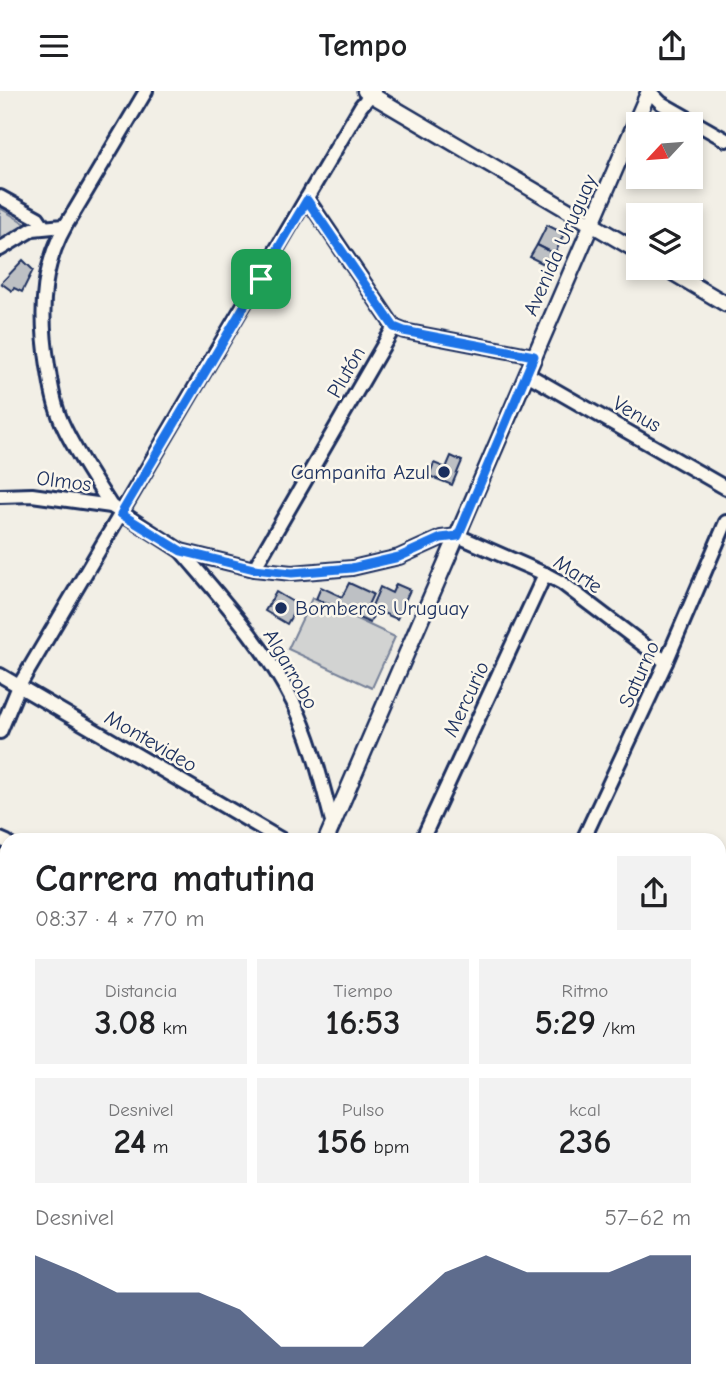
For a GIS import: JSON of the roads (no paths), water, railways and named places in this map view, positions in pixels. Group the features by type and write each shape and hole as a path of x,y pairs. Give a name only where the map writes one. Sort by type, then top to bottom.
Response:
{"street":[{"path":"146,91 74,212 62,226 43,293 43,338 52,393 61,421 73,445 116,510 181,551 254,569 292,573 352,568 399,557 441,538 458,536"},
{"path":"649,91 661,103 726,140"},
{"name":"Avenida Uruguay","path":"329,833 649,91"},
{"path":"0,732 19,686 116,510 307,200 370,92 626,244"},
{"path":"0,197 38,218 44,227"},
{"path":"307,200 394,327 534,356"},
{"path":"0,249 33,229 62,226"},
{"path":"686,280 726,304"},
{"name":"Plutón","path":"254,569 394,327"},
{"name":"Venus","path":"527,374 726,488"},
{"name":"Olmos","path":"0,496 32,495 116,510"},
{"name":"Saturno","path":"586,833 666,662 726,522"},
{"name":"Marte","path":"458,536 562,583 666,662"},
{"name":"Algarrobo","path":"181,551 246,629 271,664 293,703 313,757 333,825"},
{"name":"Mercurio","path":"425,833 545,574"},
{"name":"Montevideo","path":"0,675 270,833"}],"place":[{"name":"Campanita Azul","path":"444,472"},
{"name":"Bomberos Uruguay","path":"281,608"}]}
